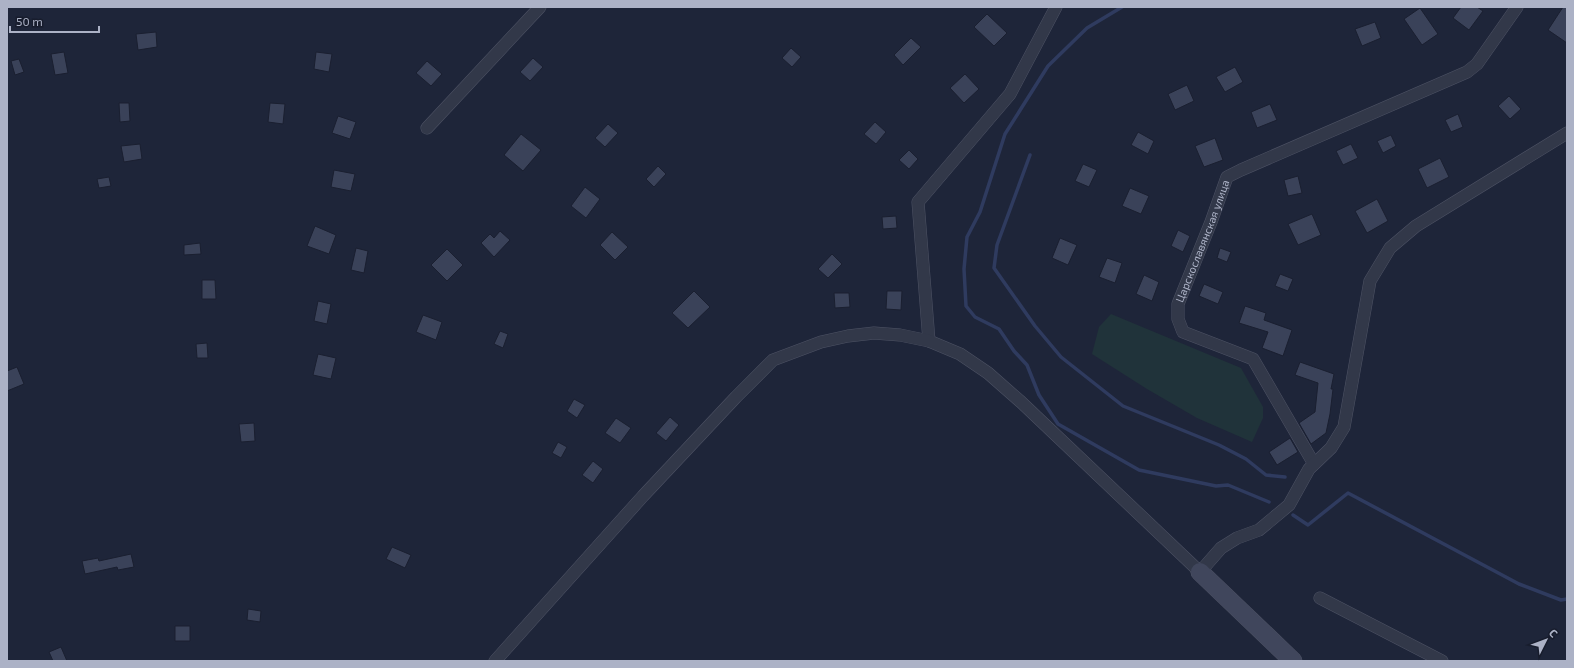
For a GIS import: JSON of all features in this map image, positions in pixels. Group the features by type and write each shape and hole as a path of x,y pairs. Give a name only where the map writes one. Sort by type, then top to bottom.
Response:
{"street":[{"path":"427,128 540,7"},
{"path":"929,341 918,202 1010,94 1056,7"},
{"name":"Царскославянская улица","path":"1314,464 1253,359 1183,332 1178,319 1178,304 1211,222 1227,177 1467,72 1477,64 1517,7"},
{"path":"1200,572 1221,548 1237,538 1259,530 1289,505 1309,469 1331,448 1344,427 1370,281 1390,248 1416,226 1567,133"},
{"path":"496,661 643,496 773,360 821,342 848,336 874,333 900,335 929,341 960,354 988,373 1021,402 1293,661"},
{"path":"1320,598 1442,661"}],"shaded area":[{"path":"1111,314 1241,368 1263,407 1263,418 1252,442 1197,418 1147,389 1092,354 1099,327"}],"building":[{"path":"1461,7 1477,7 1483,11 1469,30 1453,18"},
{"path":"1563,7 1567,7 1567,43 1548,30"},
{"path":"1420,8 1438,34 1422,45 1404,19"},
{"path":"987,14 1007,33 994,46 974,27"},
{"path":"1375,22 1381,38 1362,46 1355,29"},
{"path":"156,32 157,47 138,50 136,34"},
{"path":"911,38 921,47 903,65 894,55"},
{"path":"791,48 801,57 792,67 782,58"},
{"path":"64,52 68,73 55,75 51,54"},
{"path":"316,52 332,54 329,72 314,69"},
{"path":"533,58 543,67 530,81 520,72"},
{"path":"19,59 24,72 15,75 11,61"},
{"path":"427,61 442,74 431,86 416,73"},
{"path":"1235,67 1243,82 1225,92 1216,77"},
{"path":"965,74 979,89 964,103 950,88"},
{"path":"1187,85 1194,101 1175,110 1168,94"},
{"path":"1509,96 1521,109 1510,119 1498,106"},
{"path":"119,103 129,103 130,121 120,122"},
{"path":"270,103 285,104 283,124 268,122"},
{"path":"1270,104 1277,120 1257,128 1251,112"},
{"path":"1458,114 1463,127 1451,132 1445,120"},
{"path":"338,116 356,122 350,139 332,133"},
{"path":"875,122 886,132 876,144 864,134"},
{"path":"608,124 618,133 605,147 595,138"},
{"path":"1138,132 1154,141 1148,154 1131,145"},
{"path":"521,134 541,150 523,171 504,155"},
{"path":"1391,135 1396,146 1383,153 1377,141"},
{"path":"1215,138 1223,160 1204,167 1195,146"},
{"path":"140,144 142,159 124,162 121,146"},
{"path":"1351,144 1358,158 1343,165 1336,151"},
{"path":"909,150 918,159 909,169 899,160"},
{"path":"1440,158 1449,177 1427,188 1418,169"},
{"path":"1083,164 1097,170 1089,187 1075,181"},
{"path":"658,166 666,174 654,187 646,179"},
{"path":"334,170 355,174 351,191 331,187"},
{"path":"1298,176 1302,193 1288,196 1284,180"},
{"path":"109,177 111,186 99,188 97,179"},
{"path":"585,187 600,199 586,218 571,206"},
{"path":"1130,188 1149,196 1141,214 1122,206"},
{"path":"1377,199 1388,221 1367,233 1355,211"},
{"path":"1312,214 1321,235 1298,245 1288,224"},
{"path":"896,216 897,228 883,229 882,217"},
{"path":"315,226 336,235 329,254 307,246"},
{"path":"1178,230 1190,236 1183,252 1171,246"},
{"path":"500,231 510,240 494,257 481,243 490,234 494,238"},
{"path":"612,232 628,247 615,260 600,245"},
{"path":"1060,238 1077,245 1068,265 1052,258"},
{"path":"200,243 201,254 184,255 184,245"},
{"path":"356,248 368,251 364,273 351,270"},
{"path":"1220,248 1231,252 1227,262 1217,258"},
{"path":"447,249 463,265 447,281 431,265"},
{"path":"832,254 842,264 828,278 818,269"},
{"path":"1107,258 1122,263 1115,283 1099,277"},
{"path":"1280,274 1293,279 1288,291 1275,286"},
{"path":"1144,275 1159,282 1152,301 1136,294"},
{"path":"202,280 215,280 216,299 202,299"},
{"path":"1204,284 1223,292 1218,304 1199,296"},
{"path":"694,291 710,307 688,328 672,313"},
{"path":"887,291 902,291 901,310 886,309"},
{"path":"834,293 849,293 850,307 835,308"},
{"path":"318,301 331,304 327,324 314,321"},
{"path":"1245,306 1266,313 1264,320 1292,330 1283,356 1262,348 1268,332 1239,323"},
{"path":"423,315 442,322 436,340 416,332"},
{"path":"500,331 508,334 503,348 494,344"},
{"path":"207,343 208,358 197,358 196,344"},
{"path":"318,354 336,358 331,379 313,375"},
{"path":"1300,362 1334,374 1331,389 1333,389 1330,414 1326,433 1311,444 1299,423 1315,412 1318,383 1295,375"},
{"path":"17,367 24,384 7,391 7,371"},
{"path":"574,399 585,405 577,418 567,411"},
{"path":"670,417 679,425 666,441 656,433"},
{"path":"616,418 631,428 620,443 605,433"},
{"path":"254,423 255,441 241,442 239,424"},
{"path":"1290,438 1298,452 1277,465 1269,452"},
{"path":"558,442 567,447 561,458 552,453"},
{"path":"593,461 603,469 593,483 582,475"},
{"path":"392,547 411,555 405,568 386,559"},
{"path":"131,554 134,567 118,570 117,567 85,574 82,561 98,558 99,561"},
{"path":"248,609 261,611 260,622 247,620"},
{"path":"175,626 190,626 190,641 175,641"},
{"path":"61,647 67,661 53,661 49,652"}],"waterway":[{"path":"1122,7 1087,28 1048,66 1005,134 980,212 967,237 964,269 966,306 975,317 999,329 1014,351 1027,365 1039,395 1058,424 1139,470 1216,486 1228,485 1269,502"},
{"path":"1030,155 997,245 994,268 1035,326 1061,357 1123,406 1219,445 1246,459 1266,475 1285,477"},
{"path":"1293,515 1308,525 1348,493 1519,584 1561,600 1567,599"}]}
